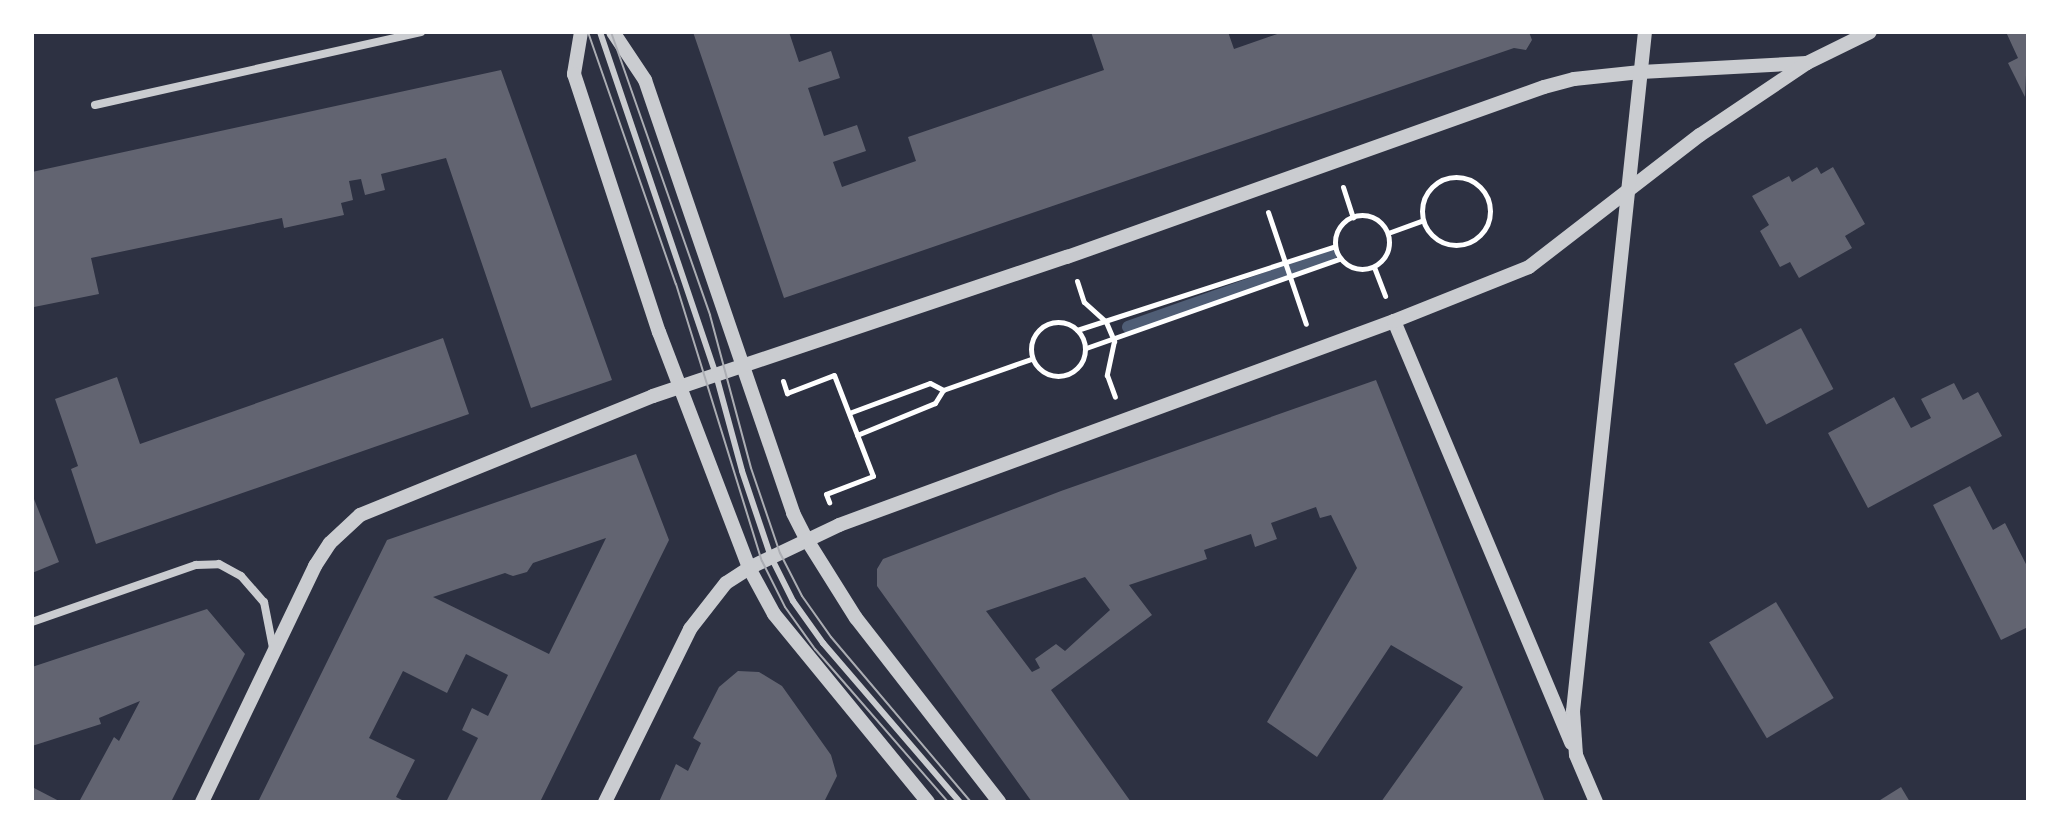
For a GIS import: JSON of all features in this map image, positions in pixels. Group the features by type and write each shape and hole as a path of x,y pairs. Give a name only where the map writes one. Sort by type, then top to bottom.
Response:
{"street":[{"path":"95,105 421,32"},
{"path":"581,32 574,74 680,388 749,568 774,614 928,802"},
{"path":"613,32 645,80 793,513 856,618 999,802"},
{"path":"1576,755 1573,711 1645,32"},
{"path":"605,802 690,629 726,583 749,568 839,525 1314,351 1529,267 1629,186 1807,63 1870,32"},
{"path":"202,802 315,566 330,543 360,515 680,388 1067,257 1544,87 1574,79 1641,72 1807,63"},
{"path":"1394,321 1596,802"},
{"path":"32,622 196,565 219,564 241,576 264,602 274,656"}],"lane":[{"path":"600,32 716,375 742,471 771,557 793,601 823,643 960,802"}],"path":[{"path":"1457,176 1472,180 1484,190 1490,204 1490,219 1483,233 1470,242 1455,246 1441,242 1429,232 1423,220 1423,202 1430,188 1442,179 1457,176"},
{"path":"1260,189 1314,351"},
{"path":"1353,217 1374,218 1388,233 1388,253 1374,267 1355,269 1341,258 1335,246 1339,228 1353,217"},
{"path":"1388,233 1423,220"},
{"path":"1077,330 1335,246"},
{"path":"1067,257 1084,302 1106,322 1114,341 1107,375 1124,420"},
{"path":"1086,348 1114,341 1341,258"},
{"path":"1061,322 1077,330 1086,348 1081,365 1067,375 1050,375 1031,359 1033,339 1045,326 1061,322"},
{"path":"775,356 787,393 834,375 873,476 826,494 839,525"},
{"path":"857,435 935,403 943,390 1031,359"},
{"path":"849,413 930,383 943,390"}],"building":[{"path":"693,32 789,32 799,62 831,51 840,78 808,88 824,136 857,125 866,151 833,162 842,187 916,161 908,137 1104,70 1091,32 1228,32 1234,49 1283,32 1529,32 1532,40 1526,50 1514,48 784,298"},
{"path":"2006,32 2028,32 2025,97 2008,63 2018,58"},
{"path":"501,70 612,380 531,408 446,158 381,174 385,190 365,195 361,179 349,181 353,200 341,203 344,215 284,228 282,218 91,258 99,294 34,307 32,172"},
{"path":"1817,167 1821,174 1833,167 1865,224 1845,236 1852,248 1799,278 1790,262 1780,267 1760,231 1769,225 1752,196 1789,176 1792,182"},
{"path":"1801,328 1833,389 1766,425 1734,364"},
{"path":"443,338 469,414 96,544 71,469 78,466 55,399 117,377 140,444"},
{"path":"1376,380 1545,802 1381,802 1463,687 1391,645 1317,757 1267,722 1357,568 1331,515 1320,518 1316,507 1271,523 1277,539 1255,547 1251,534 1204,550 1207,559 1129,585 1152,615 1051,690 1131,802 1032,802 877,586 877,569 883,559 1061,491","holes":["1085,577 1110,610 1065,651 1056,644 1035,659 1040,668 1032,672 986,611"]},
{"path":"1954,383 1963,400 1978,392 2002,436 1868,508 1828,433 1894,397 1911,428 1931,418 1921,399"},
{"path":"636,454 669,540 540,802 446,802 478,738 462,730 472,708 488,716 508,675 466,654 447,693 403,671 369,738 415,760 396,797 406,802 258,802 387,540","holes":["606,538 549,654 433,597 505,573 513,576 527,572 533,563"]},
{"path":"1970,486 1993,530 2005,523 2028,568 2028,627 2001,640 1933,505"},
{"path":"32,494 59,562 32,573"},
{"path":"1776,602 1834,698 1767,738 1709,642"},
{"path":"207,609 245,654 171,802 79,802 114,737 119,741 140,701 99,718 101,724 32,746 32,667"},
{"path":"738,671 759,672 782,686 831,755 837,776 824,802 659,802 676,764 688,771 701,743 693,738 719,687"},
{"path":"1901,787 1910,802 1877,802"},
{"path":"34,788 61,802 32,802"}],"waterway":[{"path":"1128,327 1331,255"}],"tram line":[{"path":"588,32 676,284 762,561 785,607 815,649 948,802"},
{"path":"611,32 710,315 751,468 780,553 802,596 831,637 971,802"}]}
